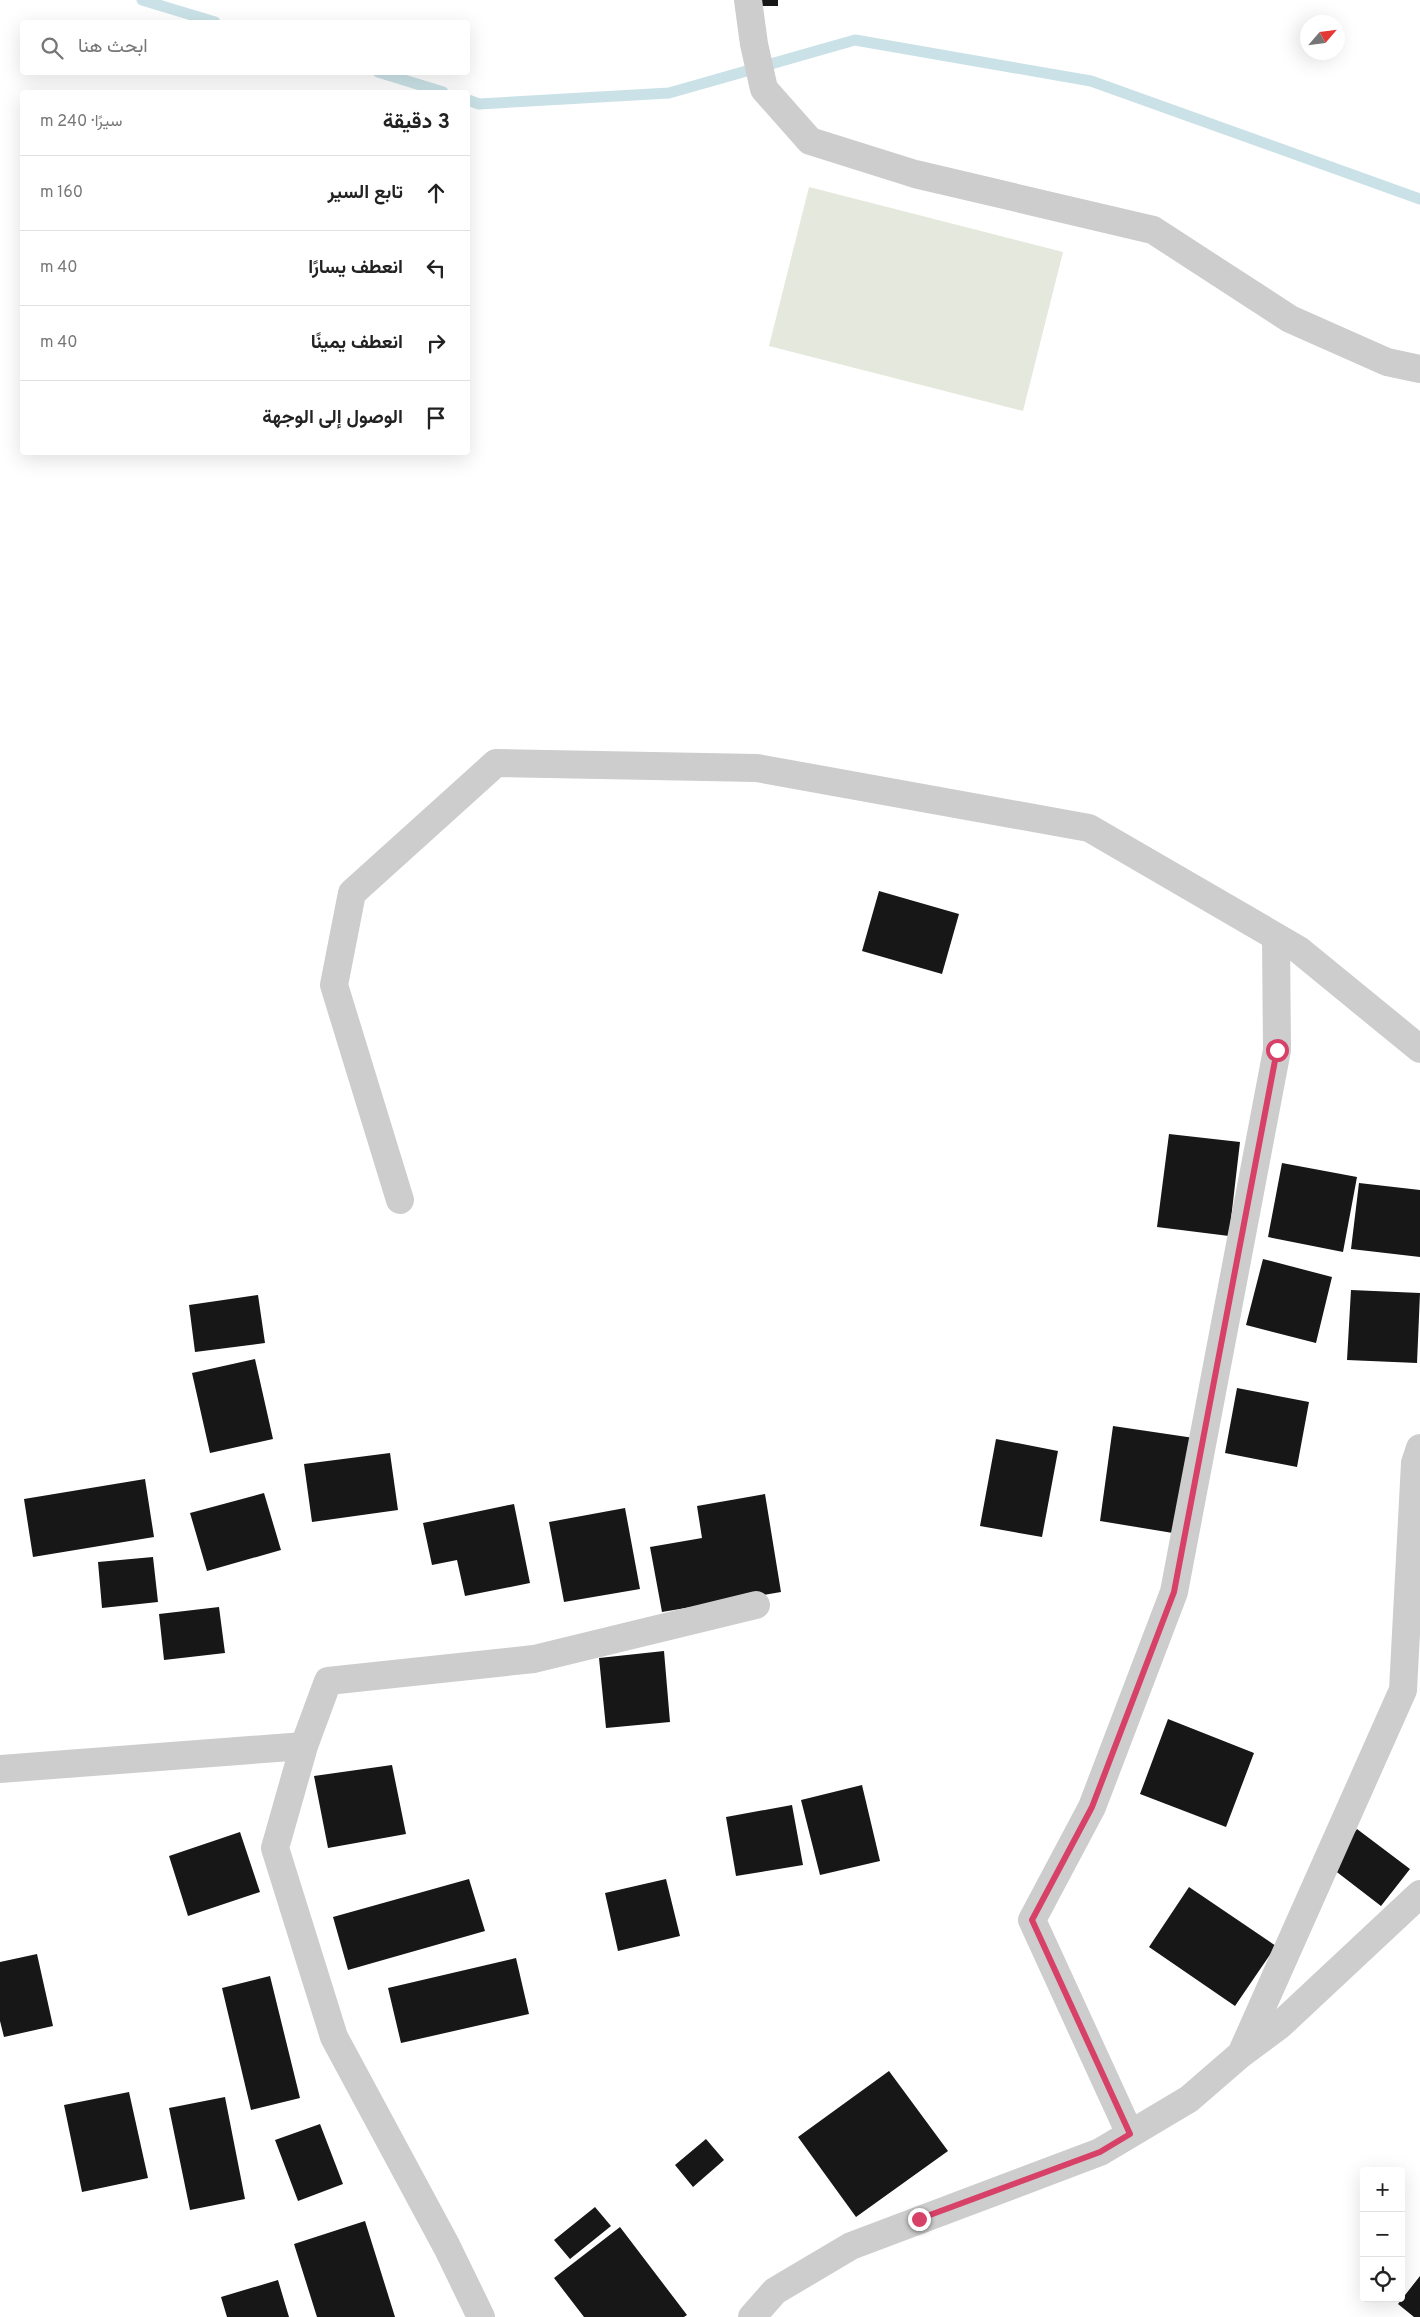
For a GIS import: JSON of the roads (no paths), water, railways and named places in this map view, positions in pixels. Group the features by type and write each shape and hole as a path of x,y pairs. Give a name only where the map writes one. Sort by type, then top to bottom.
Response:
{"street":[{"path":"748,0 754,44 764,89 810,141 915,174 1153,230 1290,320 1388,362 1420,370"},
{"path":"400,1200 334,986 352,893 496,762 757,768 1089,828 1299,950 1420,1049"},
{"path":"1130,2134 1032,1920 1092,1807 1174,1592 1277,1050 1276,937"},
{"path":"1241,2054 1403,1690 1415,1463 1420,1448"},
{"path":"481,2317 447,2247 334,2037 274,1848 304,1746 328,1681 534,1659 756,1605"},
{"path":"0,1769 304,1746"},
{"path":"752,2317 775,2291 851,2246 1100,2152 1189,2099 1241,2054 1280,2025 1420,1894"}],"waterway":[{"path":"142,0 208,20"},
{"path":"470,101 479,104 669,93 855,40 1091,81 1420,199"},
{"path":"388,75 436,90"}]}
